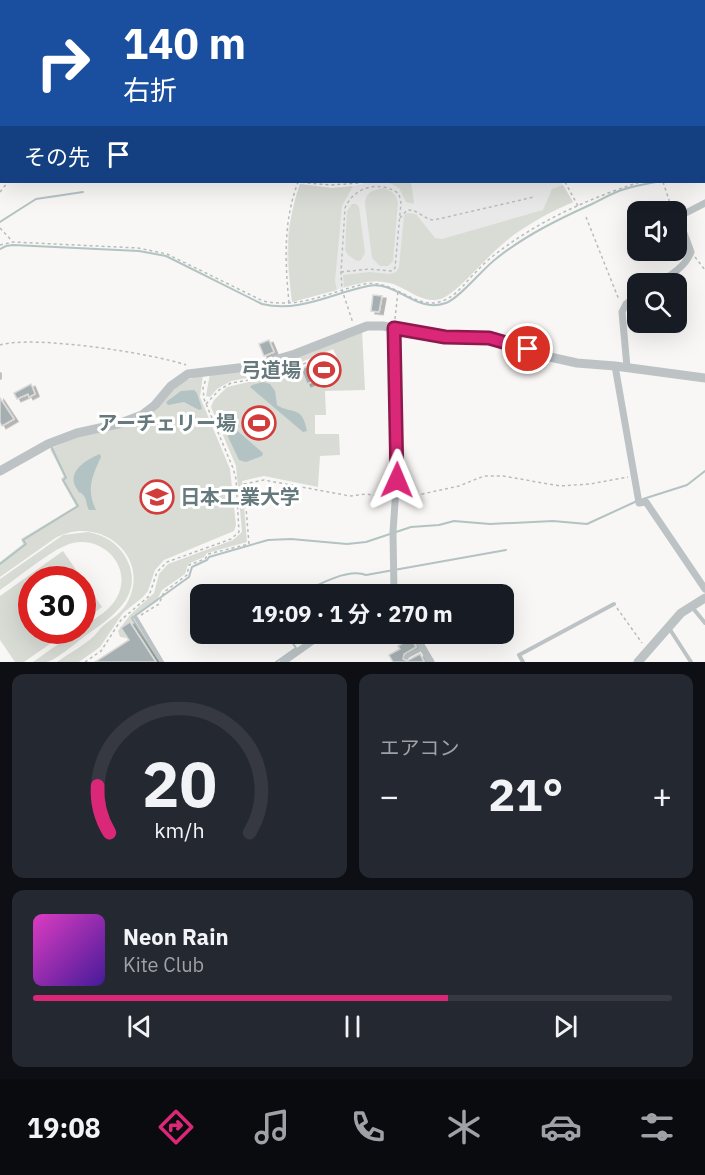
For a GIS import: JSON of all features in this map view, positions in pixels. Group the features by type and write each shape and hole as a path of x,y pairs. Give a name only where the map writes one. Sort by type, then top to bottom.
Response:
{"street":[{"path":"672,273 690,256 691,252 678,217 705,203"},
{"path":"627,304 623,309 622,317 627,368"},
{"path":"0,471 48,444 77,433 118,424 142,415 180,379 196,372 246,367 277,360 367,326 394,326 445,337 489,338 577,363 705,378"},
{"path":"394,326 398,459 393,532 394,584"},
{"path":"615,366 639,503 646,502 705,589"},
{"path":"638,662 648,655 681,613 705,598"},
{"path":"283,662 308,644"},
{"path":"421,644 431,662"}],"lane":[{"path":"523,662 519,656 614,604"},
{"path":"691,606 705,623"},
{"path":"136,618 162,662"},
{"path":"668,627 691,662"},
{"path":"406,657 423,648"}],"path":[{"path":"289,304 285,261 286,230 298,183"},
{"path":"314,183 360,183"},
{"path":"566,183 578,206"},
{"path":"0,245 13,242 138,248 167,254 262,301 289,304 375,283 429,303 445,300 456,293 478,269 535,228 578,206 637,183"},
{"path":"663,183 669,201"},
{"path":"341,272 369,269 392,271 396,265 401,203 399,194 392,188 382,185 360,190 354,194 345,208 341,272 342,290 355,329"},
{"path":"400,218 407,210 412,210 427,220 434,220 534,196"},
{"path":"586,217 623,309"},
{"path":"0,228 13,242"},
{"path":"691,252 705,269"},
{"path":"394,326 399,290"},
{"path":"0,345 11,342 37,342 121,351 180,363 191,367 196,372"},
{"path":"206,405 219,390 231,383 262,378 329,354"},
{"path":"85,662 101,651 122,620 149,596 161,567 167,562 231,539 239,532 237,491 233,468 206,405 203,388 208,370"},
{"path":"136,618 159,604 164,592 187,575 189,565 205,559 208,554 249,544 244,484 264,480 350,496 367,494 396,500 459,486 484,476 503,476 560,486 633,477"},
{"path":"614,604 643,644 648,655"}],"shaded area":[{"path":"390,183 411,183 413,204 406,202 399,188"},
{"path":"562,183 573,202 547,214 515,234 480,264 455,290 440,299 429,300 393,284 375,281 292,302 287,261 288,230 300,184 332,188 363,184"},
{"path":"300,184 332,188 353,186 342,206 335,281 337,290 292,302 288,242 295,199"},
{"path":"563,185 573,202 518,231 455,290 441,299 428,300 394,284 381,281 344,287 343,275 396,272 399,267 404,215 407,213 416,214 435,238 442,239 543,210 552,189"},
{"path":"383,188 393,193 398,203 393,261 388,266 380,266 372,258 365,204 368,194"},
{"path":"352,204 359,207 365,253 361,260 357,261 345,250 347,211"},
{"path":"362,330 365,390 325,391 326,415 315,415 315,434 339,434 340,455 320,456 318,487 264,476 242,481 247,542 207,553 204,557 188,564 185,574 162,590 156,602 132,618 159,662 143,662 127,638 120,637 118,631 130,615 154,593 159,574 168,564 233,540 242,532 236,466 211,407 214,400 227,387 295,371 327,357 333,359 337,357 333,349 263,375 231,381 217,389 210,397 206,396 210,373 248,370 268,365"},
{"path":"203,375 200,397 230,469 236,525 234,531 164,560 155,570 148,591 123,613 100,647 79,662 57,662 84,644 96,644 96,634 127,603 133,582 132,566 125,553 115,542 86,531 70,532 54,539 0,577 0,562 23,544 21,539 76,506 61,479 64,476 50,449 79,436 128,424 183,381"},
{"path":"263,382 270,384 275,391 277,405 296,412 302,417 307,431 303,432 250,387"},
{"path":"194,390 202,409 199,410 184,402 168,405 166,402 181,391"},
{"path":"225,420 263,453 262,456 246,462 239,460 221,422"},
{"path":"100,454 91,489 96,510 89,510 85,498 74,483 74,477 79,467"},
{"path":"88,532 109,540 125,556 131,570 132,582 123,604 96,629 96,618 110,606 121,586 118,565 105,549 95,544 73,543 46,556 32,566 19,566 63,535"},
{"path":"63,551 73,566 42,566"},
{"path":"18,566 18,577 0,590 0,579"},
{"path":"18,583 18,644 50,644 24,662 15,662 0,640 0,596"},
{"path":"96,598 102,607 96,611"},
{"path":"58,644 76,644 51,661 33,662"}],"building":[{"path":"373,295 382,296 379,312 371,311"},
{"path":"269,340 274,352 264,356 259,344"},
{"path":"308,366 314,381 307,384 301,369"},
{"path":"31,384 35,394 29,397 28,394 17,399 14,393"},
{"path":"0,398 14,419 2,426 0,422"},
{"path":"130,622 156,662 95,662 129,640 121,628"},
{"path":"414,644 416,647 404,654 403,659 407,661 420,654 424,662 393,662 389,655 400,649 398,646"}],"waterway":[{"path":"0,249 13,245 139,251 166,256 262,304 276,306 303,304 378,285 415,301 435,305 452,300 497,258 543,228 617,192 651,183"},
{"path":"0,222 36,199 83,192"},
{"path":"0,564 26,544 23,540 78,506 63,480 66,478 51,446"},
{"path":"643,499 687,485 705,471"},
{"path":"159,662 132,618 189,577 192,567 209,557 268,540 291,539 347,544 366,542 411,527 439,525 454,521 490,524 553,521 587,524 637,501"},
{"path":"320,584 350,574 366,575 506,550"},
{"path":"276,662 296,648 293,644"}],"place":[{"name":"弓道場","path":"324,370"},
{"name":"アーチェリー場","path":"259,423"},
{"name":"日本工業大学","path":"157,497"}],"route":[{"path":"397,480 394,328 445,337 489,338 528,349"}]}
